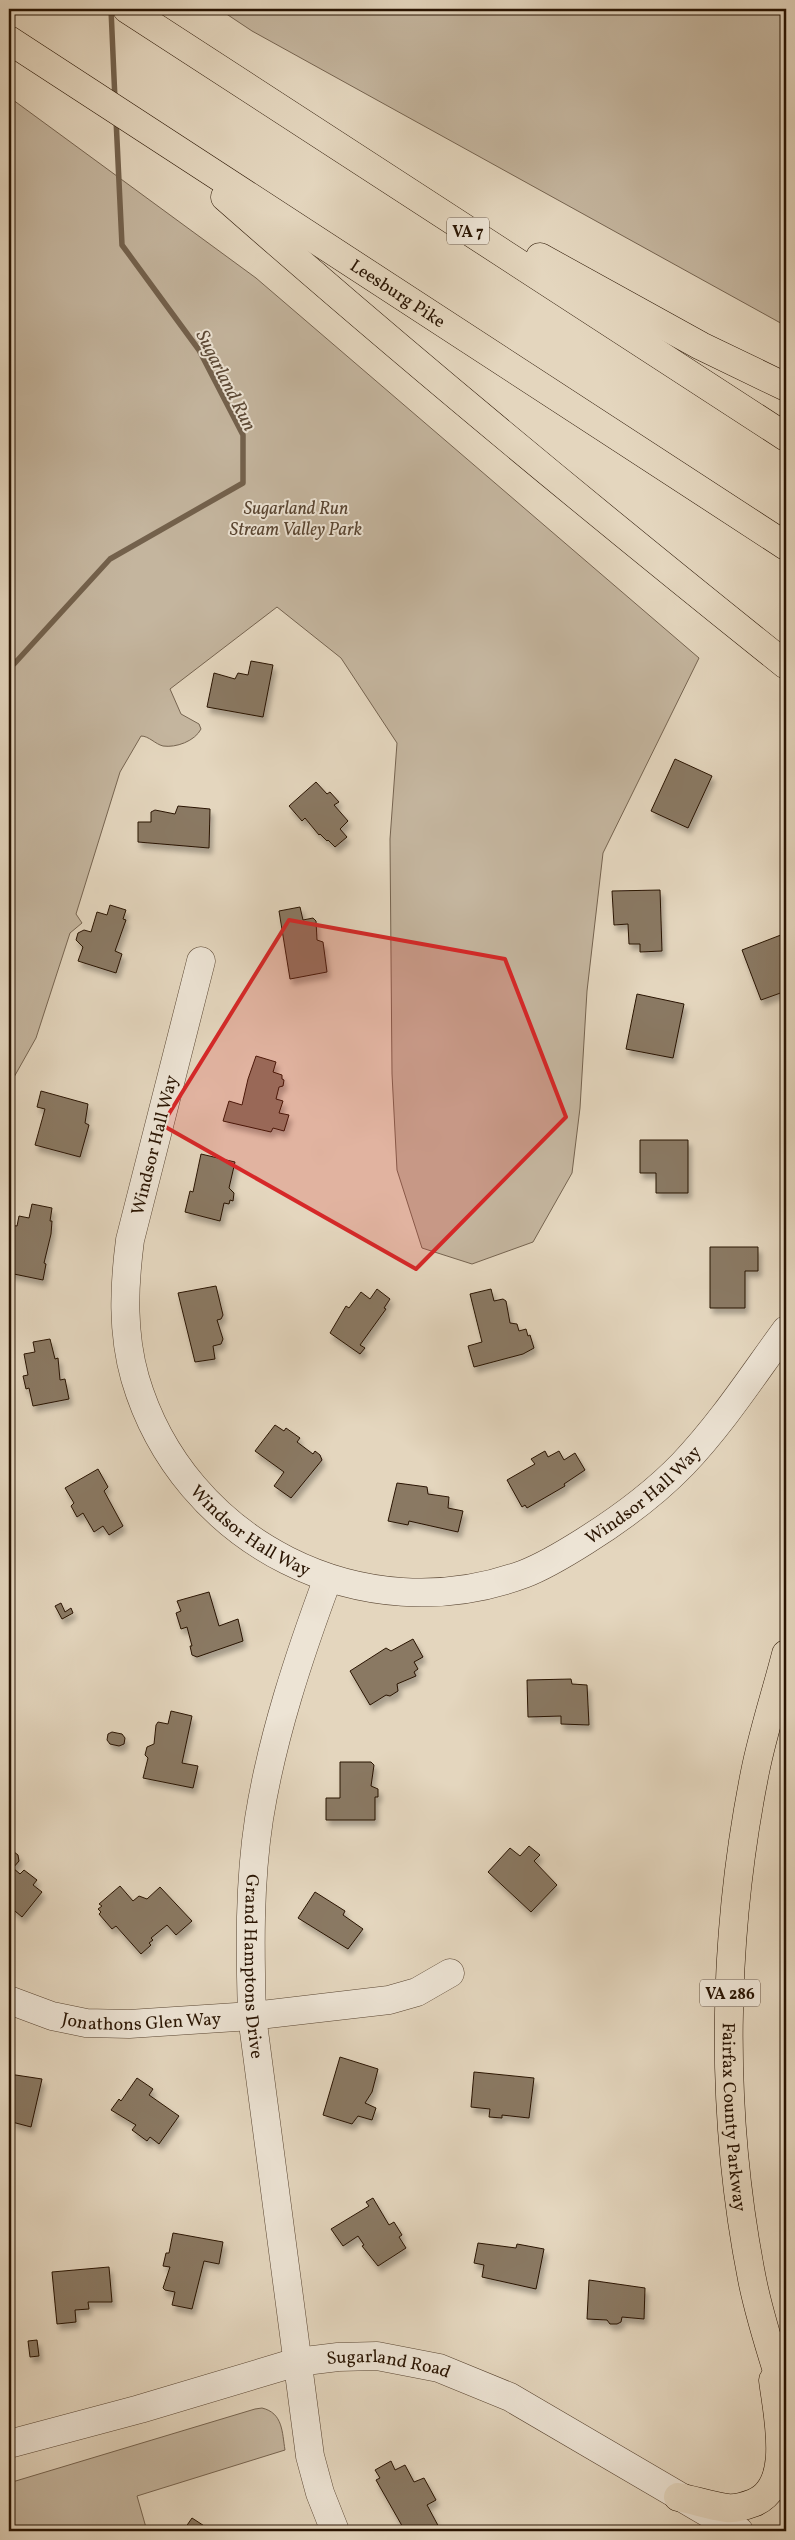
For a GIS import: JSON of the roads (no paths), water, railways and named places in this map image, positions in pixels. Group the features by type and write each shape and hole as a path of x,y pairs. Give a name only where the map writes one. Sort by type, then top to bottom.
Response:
{"highway":[{"name":"VA 7","path":"127,9 253,93 786,437"},
{"name":"Leesburg Pike","path":"9,40 786,546"},
{"path":"253,93 556,267 701,346 786,387"},
{"path":"152,134 363,318 556,480 786,665"},
{"name":"Fairfax County Parkway","path":"786,1654 755,1770 744,1832 734,1923 728,2033 729,2095 742,2225 752,2281 786,2400"},
{"path":"678,2496 728,2508 759,2501 771,2490 778,2477 781,2462 780,2436 766,2334"}],"street":[{"name":"Windsor Hall Way","path":"201,961 130,1240 125,1280 127,1343 135,1378 148,1414 164,1446 190,1483 208,1504 235,1529 265,1550 294,1566 328,1578 368,1588 409,1592 449,1591 488,1584 525,1574 565,1553 649,1496 683,1464 715,1426 786,1330"},
{"name":"Grand Hamptons Drive","path":"328,1578 314,1614 273,1750 260,1819 251,1912 252,2016 297,2362 310,2456 320,2493 335,2531"},
{"name":"Jonathons Glen Way","path":"9,2000 52,2016 86,2023 129,2024 252,2016 389,2000 417,1992 450,1972"},
{"name":"Sugarland Road","path":"9,2444 140,2409 297,2362 338,2357 378,2356 439,2368 510,2398 739,2531"}],"waterway":[{"name":"Sugarland Run","path":"111,9 115,100"},
{"name":"Sugarland Run","path":"9,660 14,664 110,559 243,483 243,435 199,350 122,245 116,119"}],"park label":[{"name":"Sugarland Run Stream Valley Park","path":"296,518"}]}
